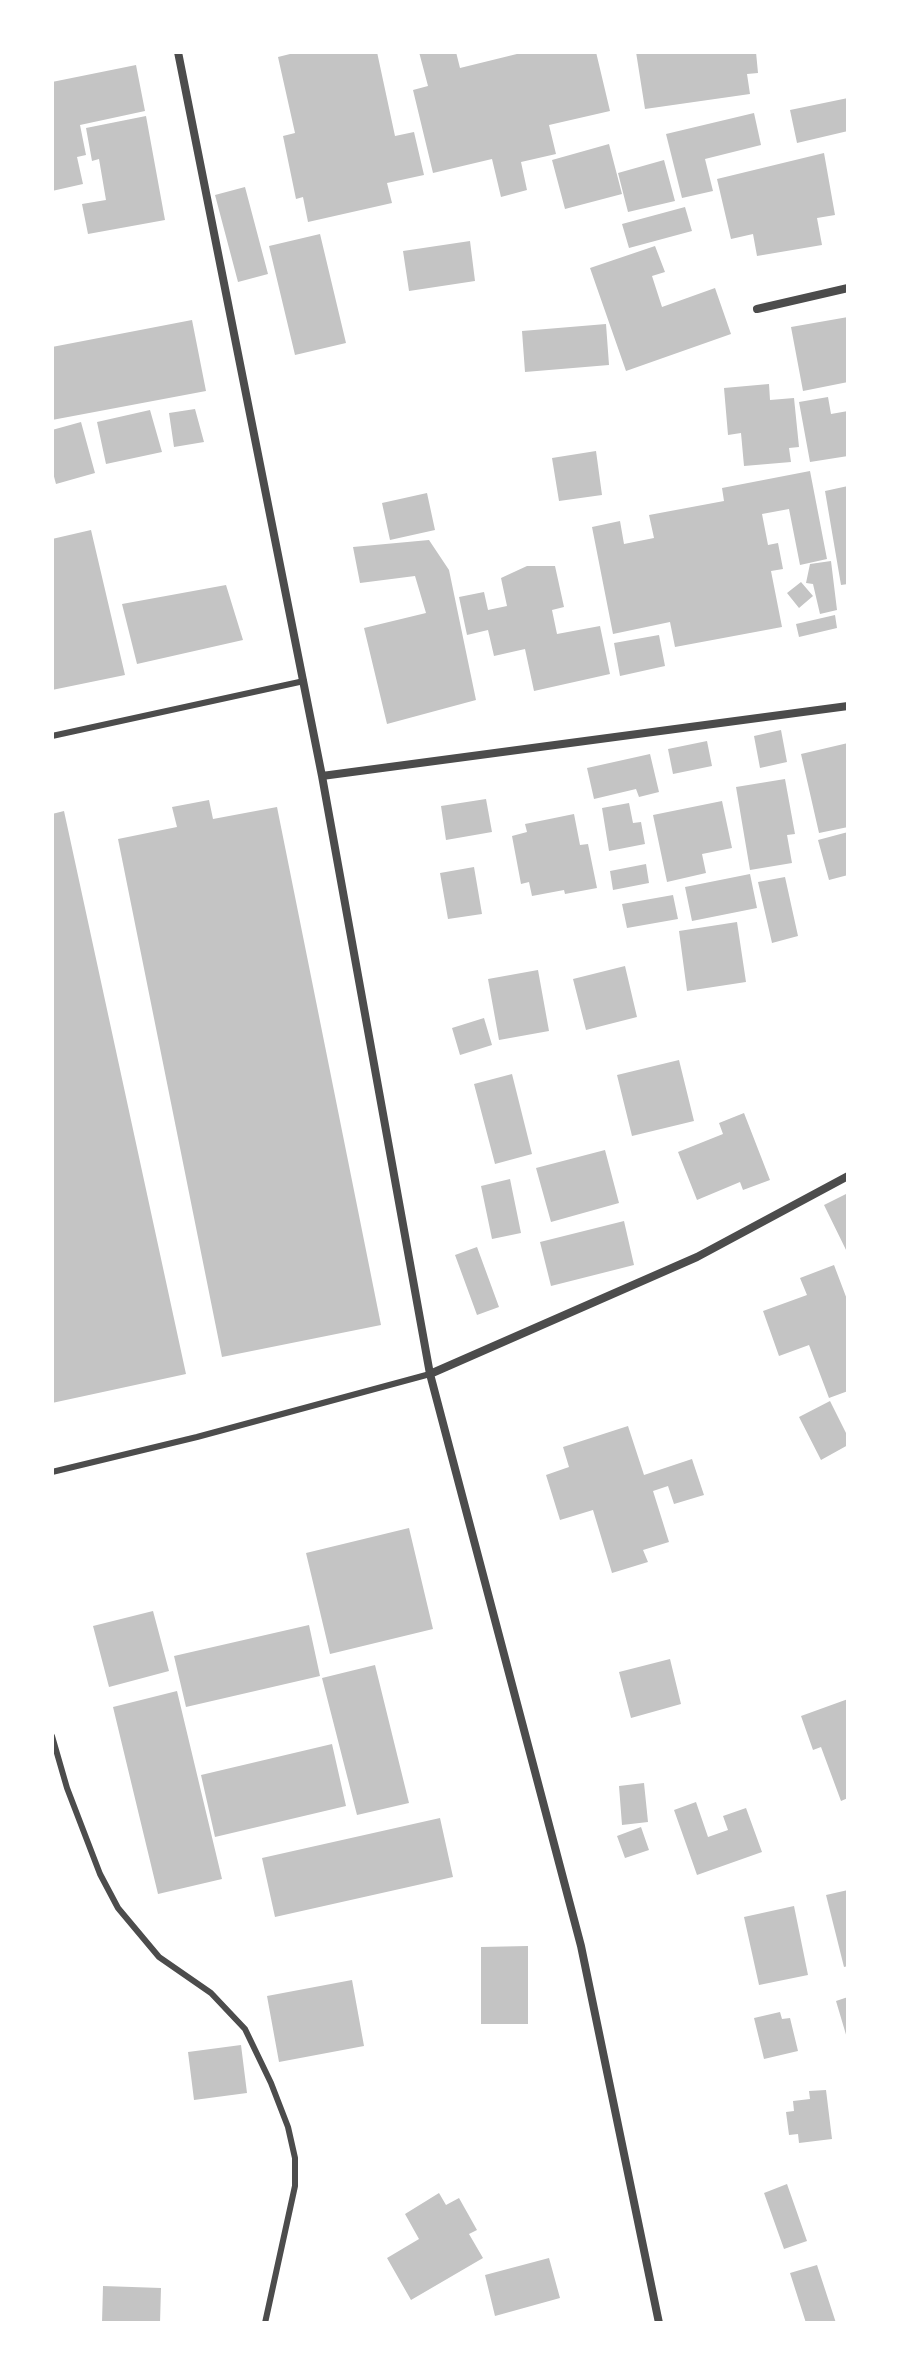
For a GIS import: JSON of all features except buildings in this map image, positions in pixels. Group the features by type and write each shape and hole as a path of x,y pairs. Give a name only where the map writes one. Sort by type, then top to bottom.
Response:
{"street":[{"path":"178,52 304,681 430,1374 581,1946 659,2323"},
{"path":"757,309 848,288"},
{"path":"322,776 848,706"},
{"path":"430,1374 697,1257 848,1176"}],"lane":[{"path":"52,736 304,681"},
{"path":"52,1472 197,1437 430,1374"},
{"path":"52,1736 67,1788 118,1908 159,1957 211,1993 245,2029 288,2127 295,2158 295,2186 265,2323"}]}
